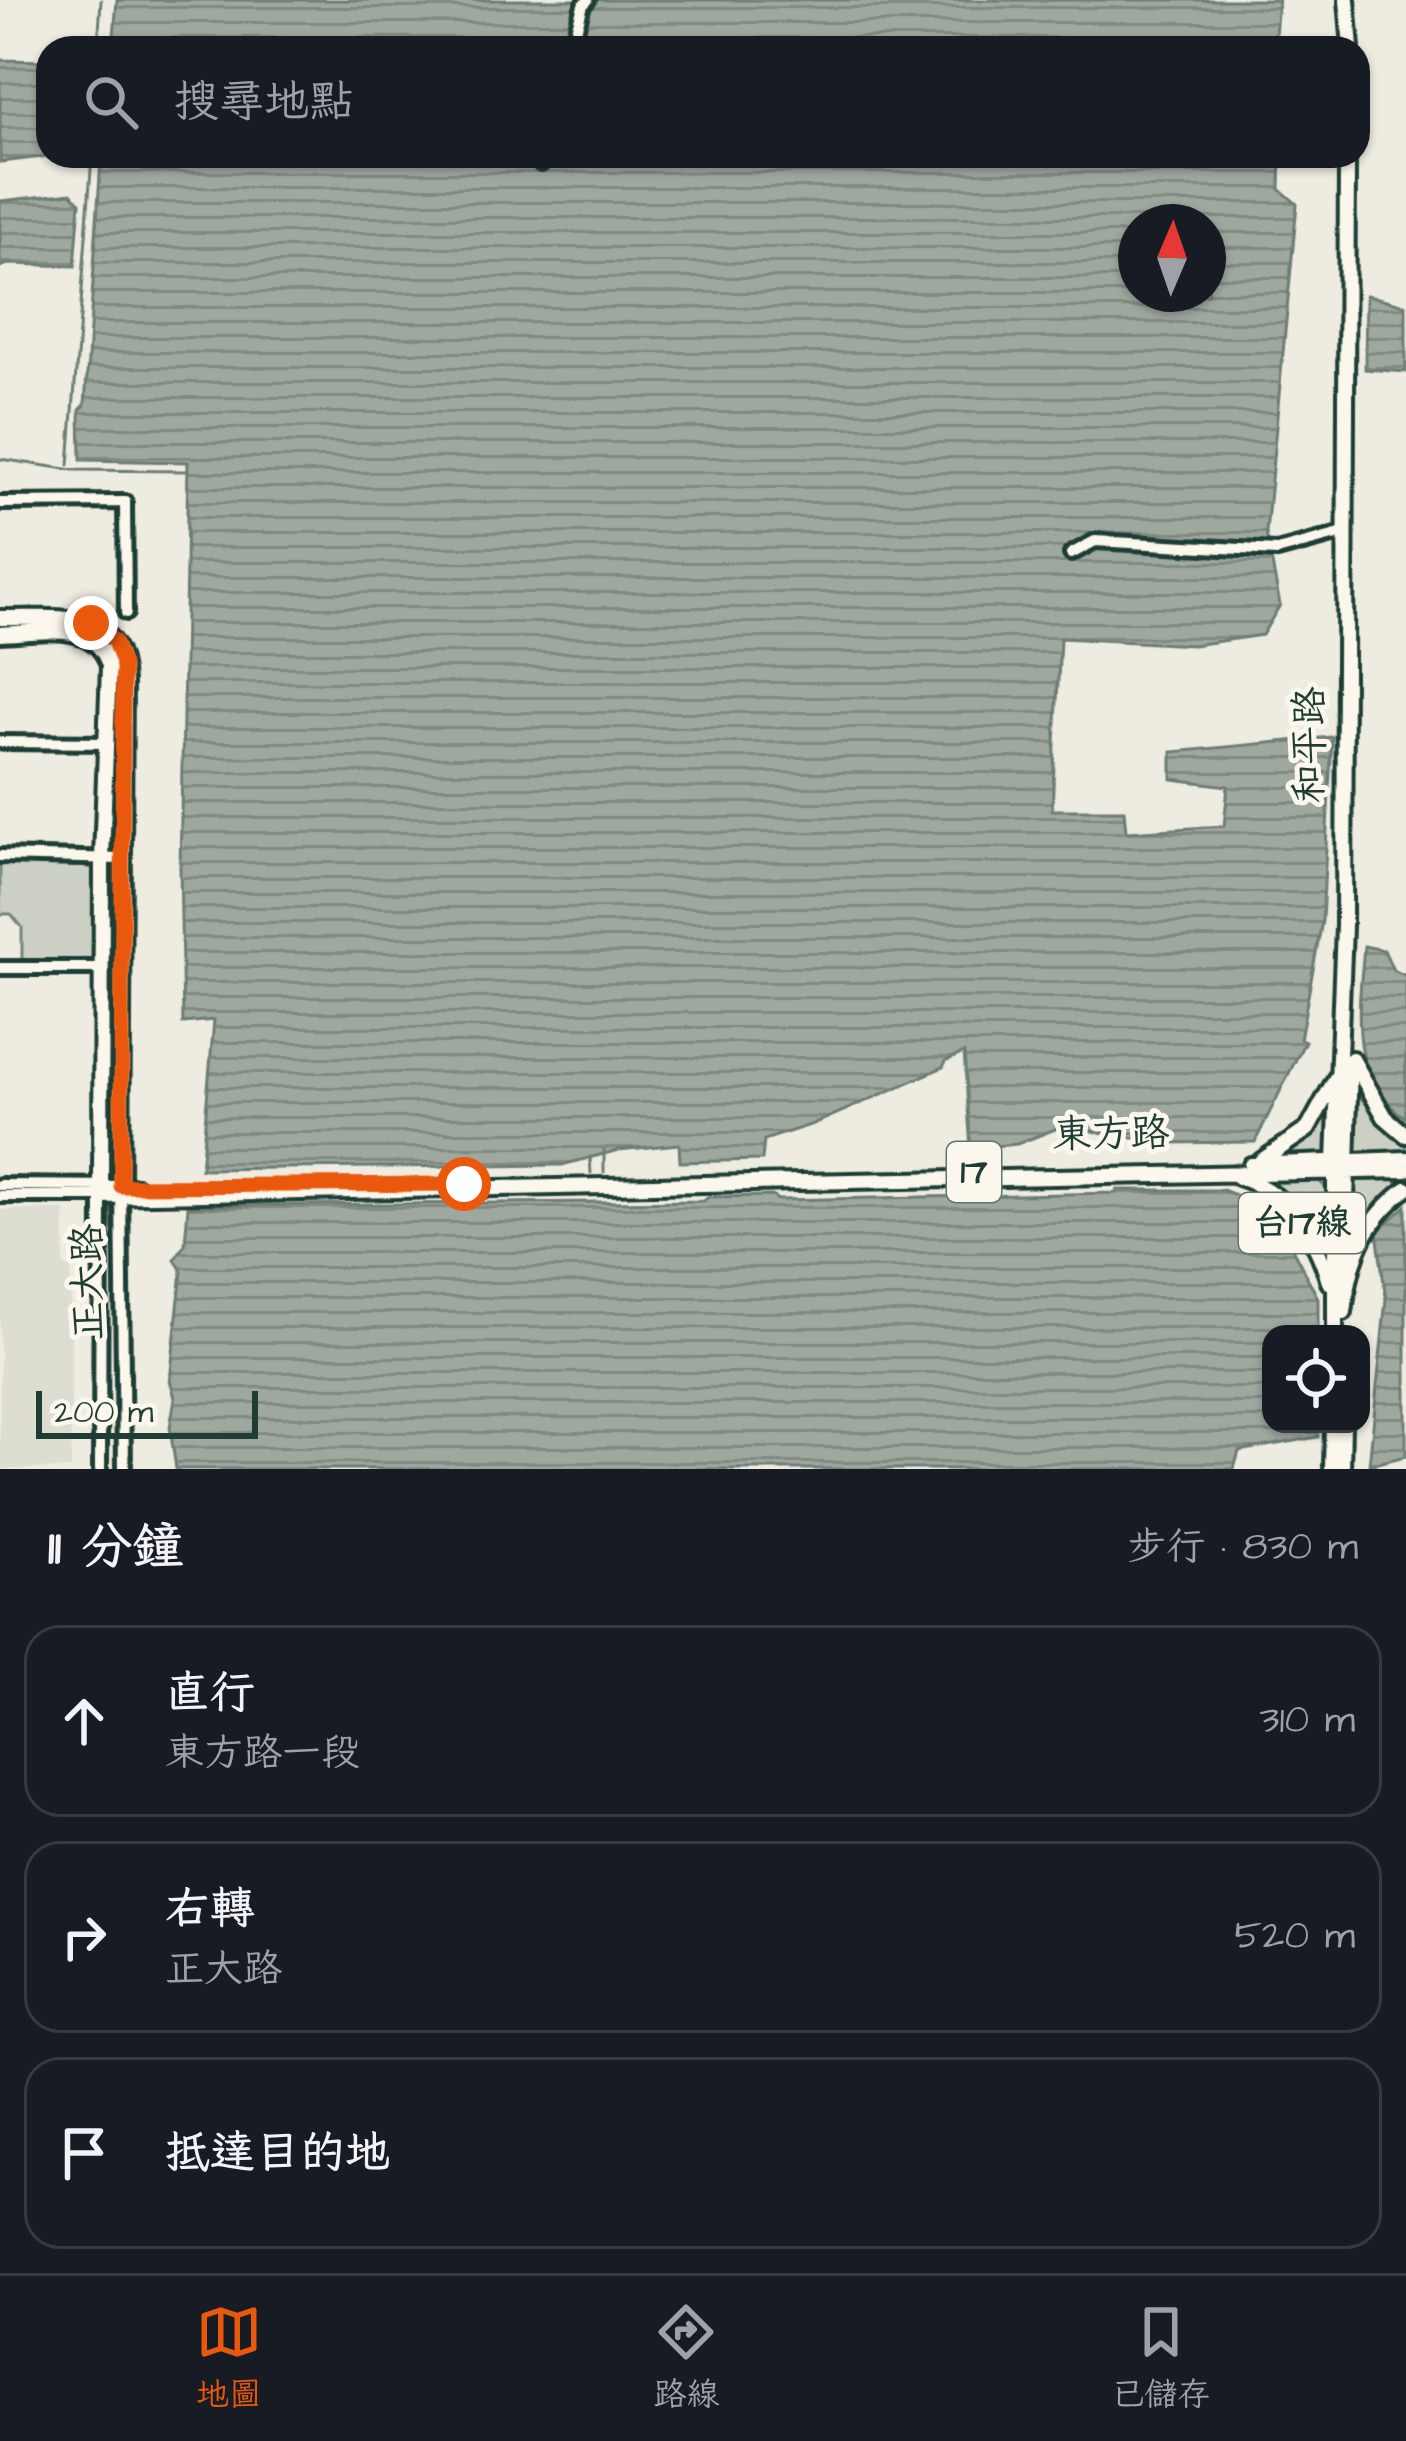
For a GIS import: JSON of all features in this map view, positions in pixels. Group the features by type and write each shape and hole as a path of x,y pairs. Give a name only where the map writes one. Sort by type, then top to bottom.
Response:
{"main road":[{"path":"1347,0 1348,36"},
{"name":"和平路","path":"1346,1061 1344,532 1350,168"},
{"name":"和平路","path":"1339,1325 1346,1061 1350,168"},
{"name":"正大路","path":"0,618 76,619 105,631 121,654 121,1191"},
{"name":"正大路","path":"0,634 75,633 100,644 110,672 102,859 101,1191"},
{"path":"1253,1165 1309,1129 1346,1061 1384,1117 1406,1136"},
{"name":"東方路","path":"601,1184 1222,1174 1406,1159"},
{"name":"東方路","path":"601,1184 1253,1165 1406,1170"},
{"name":"台17線","path":"1222,1174 1257,1184 1305,1226 1319,1248 1340,1312"},
{"name":"17","path":"101,1191 601,1184"},
{"name":"台17線","path":"1340,1312 1363,1235 1382,1209 1406,1189"},
{"path":"1332,1469 1333,1433"},
{"path":"1342,1433 1342,1469"}],"street":[{"path":"574,36 588,0"},
{"path":"0,503 125,502 126,613"},
{"path":"1071,554 1095,542 1277,550 1344,532"},
{"path":"0,742 107,743"},
{"path":"0,856 123,859"},
{"path":"0,968 102,968"},
{"path":"0,1185 101,1191"},
{"path":"0,1196 101,1191"},
{"name":"正大路","path":"100,1469 101,1191"},
{"name":"正大路","path":"121,1191 124,1469"},
{"path":"100,1384 124,1384"}],"shaded area":[{"path":"117,0 1278,0 1275,36 114,36"},
{"path":"0,60 36,61 36,158 0,162"},
{"path":"100,168 1281,168 1280,189 1297,204 1266,533 1280,605 1262,635 1193,645 1060,638 1052,810 1124,810 1126,832 1224,826 1228,786 1172,779 1172,752 1332,737 1322,921 1300,1039 1305,1041 1255,1142 1163,1143 1063,1126 1017,1144 971,1148 964,1053 943,1067 816,1123 764,1140 762,1160 680,1162 679,1144 619,1150 562,1165 201,1169 214,1020 183,1023 180,867 188,462 81,460 80,410 85,405"},
{"path":"71,193 80,202 75,266 0,267 0,201"},
{"path":"1366,295 1406,305 1406,372 1365,369"},
{"path":"0,863 94,867 92,961 22,961 22,927 11,914 0,914"},
{"path":"108,867 117,1133 111,1176 105,1127"},
{"path":"1364,946 1384,950 1393,970 1406,976 1406,1118 1373,1084 1365,1063 1359,1017"},
{"path":"1353,1089 1382,1123 1406,1141 1406,1152 1350,1151"},
{"path":"1325,1109 1329,1112 1327,1157 1290,1158 1287,1154"},
{"path":"1396,1179 1398,1189 1371,1211 1355,1235 1349,1234 1349,1181"},
{"path":"1319,1181 1328,1190 1321,1243 1273,1188 1275,1182"},
{"path":"1223,1190 1272,1210 1318,1298 1318,1325 1262,1325 1262,1433 1318,1433 1318,1437 1239,1451 1234,1469 176,1469 170,1427 175,1398 170,1380 182,1271 175,1259 185,1244 188,1206"},
{"path":"1406,1206 1406,1456 1369,1465 1386,1299 1377,1232"},
{"path":"0,1210 65,1210 64,1266 71,1267 71,1469 0,1469"}],"waterway":[{"path":"99,36 101,0"},
{"path":"69,465 91,168"},
{"path":"0,459 73,470 186,471"},
{"path":"604,1150 604,1172"},
{"path":"590,1157 591,1173"}],"route":[{"path":"91,623 114,641 123,666 121,1186 464,1184"}]}
